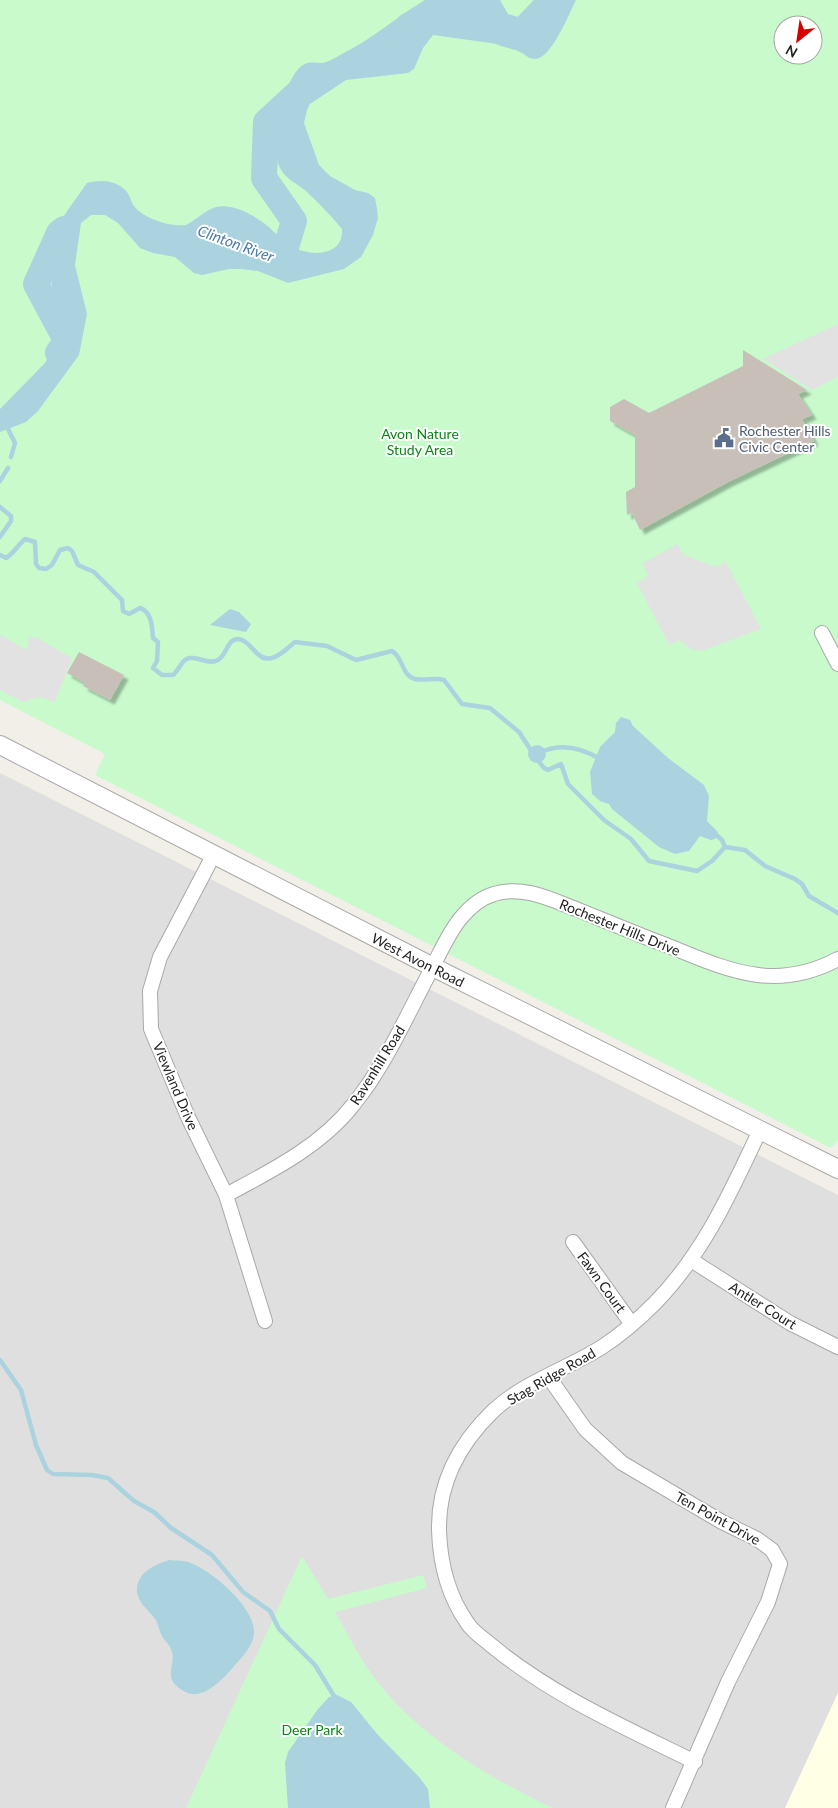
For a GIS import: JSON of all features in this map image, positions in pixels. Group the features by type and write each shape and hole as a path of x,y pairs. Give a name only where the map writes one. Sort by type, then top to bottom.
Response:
{"street":[{"path":"822,634 838,664"},
{"name":"West Avon Road","path":"0,744 433,967 838,1169"},
{"name":"Viewland Drive","path":"214,854 160,957 150,991 151,1029 188,1116 226,1195 265,1321"},
{"name":"Rochester Hills Drive","path":"433,967 453,929 470,909 485,897 509,891 540,896 710,963 752,976 778,977 804,973 838,959"},
{"name":"Ravenhill Road","path":"226,1195 262,1176 320,1137 354,1105 383,1060 433,967"},
{"name":"Stag Ridge Road","path":"695,1762 604,1717 548,1685 504,1656 469,1626 453,1599 444,1576 439,1544 442,1488 452,1464 466,1440 494,1410 526,1388 604,1346 654,1304 691,1260 720,1214 760,1130"},
{"name":"Fawn Court","path":"573,1242 632,1323"},
{"name":"Antler Court","path":"691,1260 790,1323 838,1347"},
{"name":"Ten Point Drive","path":"548,1376 585,1429 609,1453 622,1463 722,1522 757,1539 772,1550 780,1564 768,1602 728,1682 695,1762 673,1808"}],"shaded area":[{"path":"838,324 838,376 812,390 763,359"},
{"path":"677,544 684,555 716,567 726,562 761,629 701,651 691,649 679,640 669,645 637,583 648,576 643,563"},
{"path":"0,635 27,650 29,637 37,638 72,658 55,702 39,697 23,702 0,690"},
{"path":"0,773 838,1195 838,1693 785,1808 0,1808"},
{"path":"838,1693 838,1808 785,1808"}],"green space":[{"name":"Avon Nature Study Area","path":"0,0 838,0 838,1140 831,1148 95,775 105,754 0,700"},
{"name":"Deer Park","path":"302,1556 328,1599 423,1575 427,1588 335,1612 373,1676 396,1704 416,1722 482,1770 529,1797 553,1808 186,1808"}],"water":[{"path":"425,0 500,0 508,14 525,19 532,14 542,0 576,0 554,43 548,51 536,59 530,58 519,51 496,44 475,22 465,15 451,12 423,48 414,69 408,73 346,80 310,104 304,123 319,165 330,176 355,190 368,193 375,198 378,218 373,235 361,257 344,269 288,283 258,271 241,269 229,269 202,275 194,273 175,257 153,253 140,248 118,223 105,215 91,215 81,223 75,265 87,314 79,355 38,411 26,422 0,432 0,409 45,363 51,352 58,320 47,257 63,217 87,183 103,181 114,183 127,192 138,211 151,218 173,225 186,225 217,207 230,207 241,210 259,220 291,247 310,252 320,253 329,251 341,239 342,229 312,197 286,176 280,168 277,158 277,130 289,83 303,65 324,63 332,60 364,42"},
{"path":"230,609 239,612 251,624 246,632 210,625"},
{"path":"621,717 630,720 633,726 668,758 704,785 709,796 707,821 718,832 715,839 711,840 700,836 689,851 675,854 659,847 612,809 609,804 600,801 592,794 590,772 600,747 615,732 616,723"},
{"path":"533,745 541,745 546,750 544,761 533,763 528,758 528,750"},
{"path":"169,1560 191,1563 210,1574 230,1590 252,1620 253,1640 245,1654 218,1683 197,1694 189,1694 174,1683 171,1676 172,1651 162,1636 156,1620 141,1602 137,1593 138,1582 144,1573"},
{"path":"337,1695 351,1702 378,1735 420,1778 428,1789 430,1808 288,1808 285,1763 288,1752 318,1709 329,1697"}],"building":[{"name":"Rochester Hills Civic Center","path":"743,350 807,390 798,394 812,415 802,419 814,441 728,482 640,530 632,513 627,515 626,492 635,487 635,435 610,421 610,407 624,399 649,413 743,366"},
{"path":"79,652 124,675 110,700 83,686 85,683 67,673"}],"waterway":[{"name":"Clinton River","path":"408,26 419,20 519,34 552,0"},
{"name":"Clinton River","path":"265,253 282,260 294,221 264,178 266,122 305,86"},
{"name":"Clinton River","path":"58,353 66,340 36,284 59,233 64,229"},
{"path":"8,429 15,443 11,457"},
{"path":"0,481 8,468"},
{"path":"0,507 11,516 11,521 0,537"},
{"path":"0,555 6,558 25,539 35,542 36,564 39,568 46,569 52,565 60,550 68,548 72,551 78,565 94,572 122,600 123,611 129,614 140,608 147,613 151,620 153,638 158,642 157,661 153,668 162,675 173,675 183,662 189,658 210,662 218,660 229,644 238,639 248,644 259,655 268,659 283,652 295,642 327,646 356,660 392,651 411,677 415,679 444,680 462,704 490,708 519,732 532,752"},
{"path":"541,752 564,747 586,752 600,759"},
{"path":"536,758 548,770 561,764 568,784 604,820 631,839 649,861 697,871 712,861 725,847 745,850 765,866 795,879 802,884 809,896 838,913"},
{"path":"714,833 722,840 725,847"},
{"path":"0,1360 21,1390 36,1445 47,1470 53,1474 92,1475 108,1478 134,1501 154,1512 171,1528 212,1555 243,1592 270,1611 279,1629 315,1665 334,1696"}],"place":[{"name":"Rochester Hills Civic Center","path":"724,438"}]}
